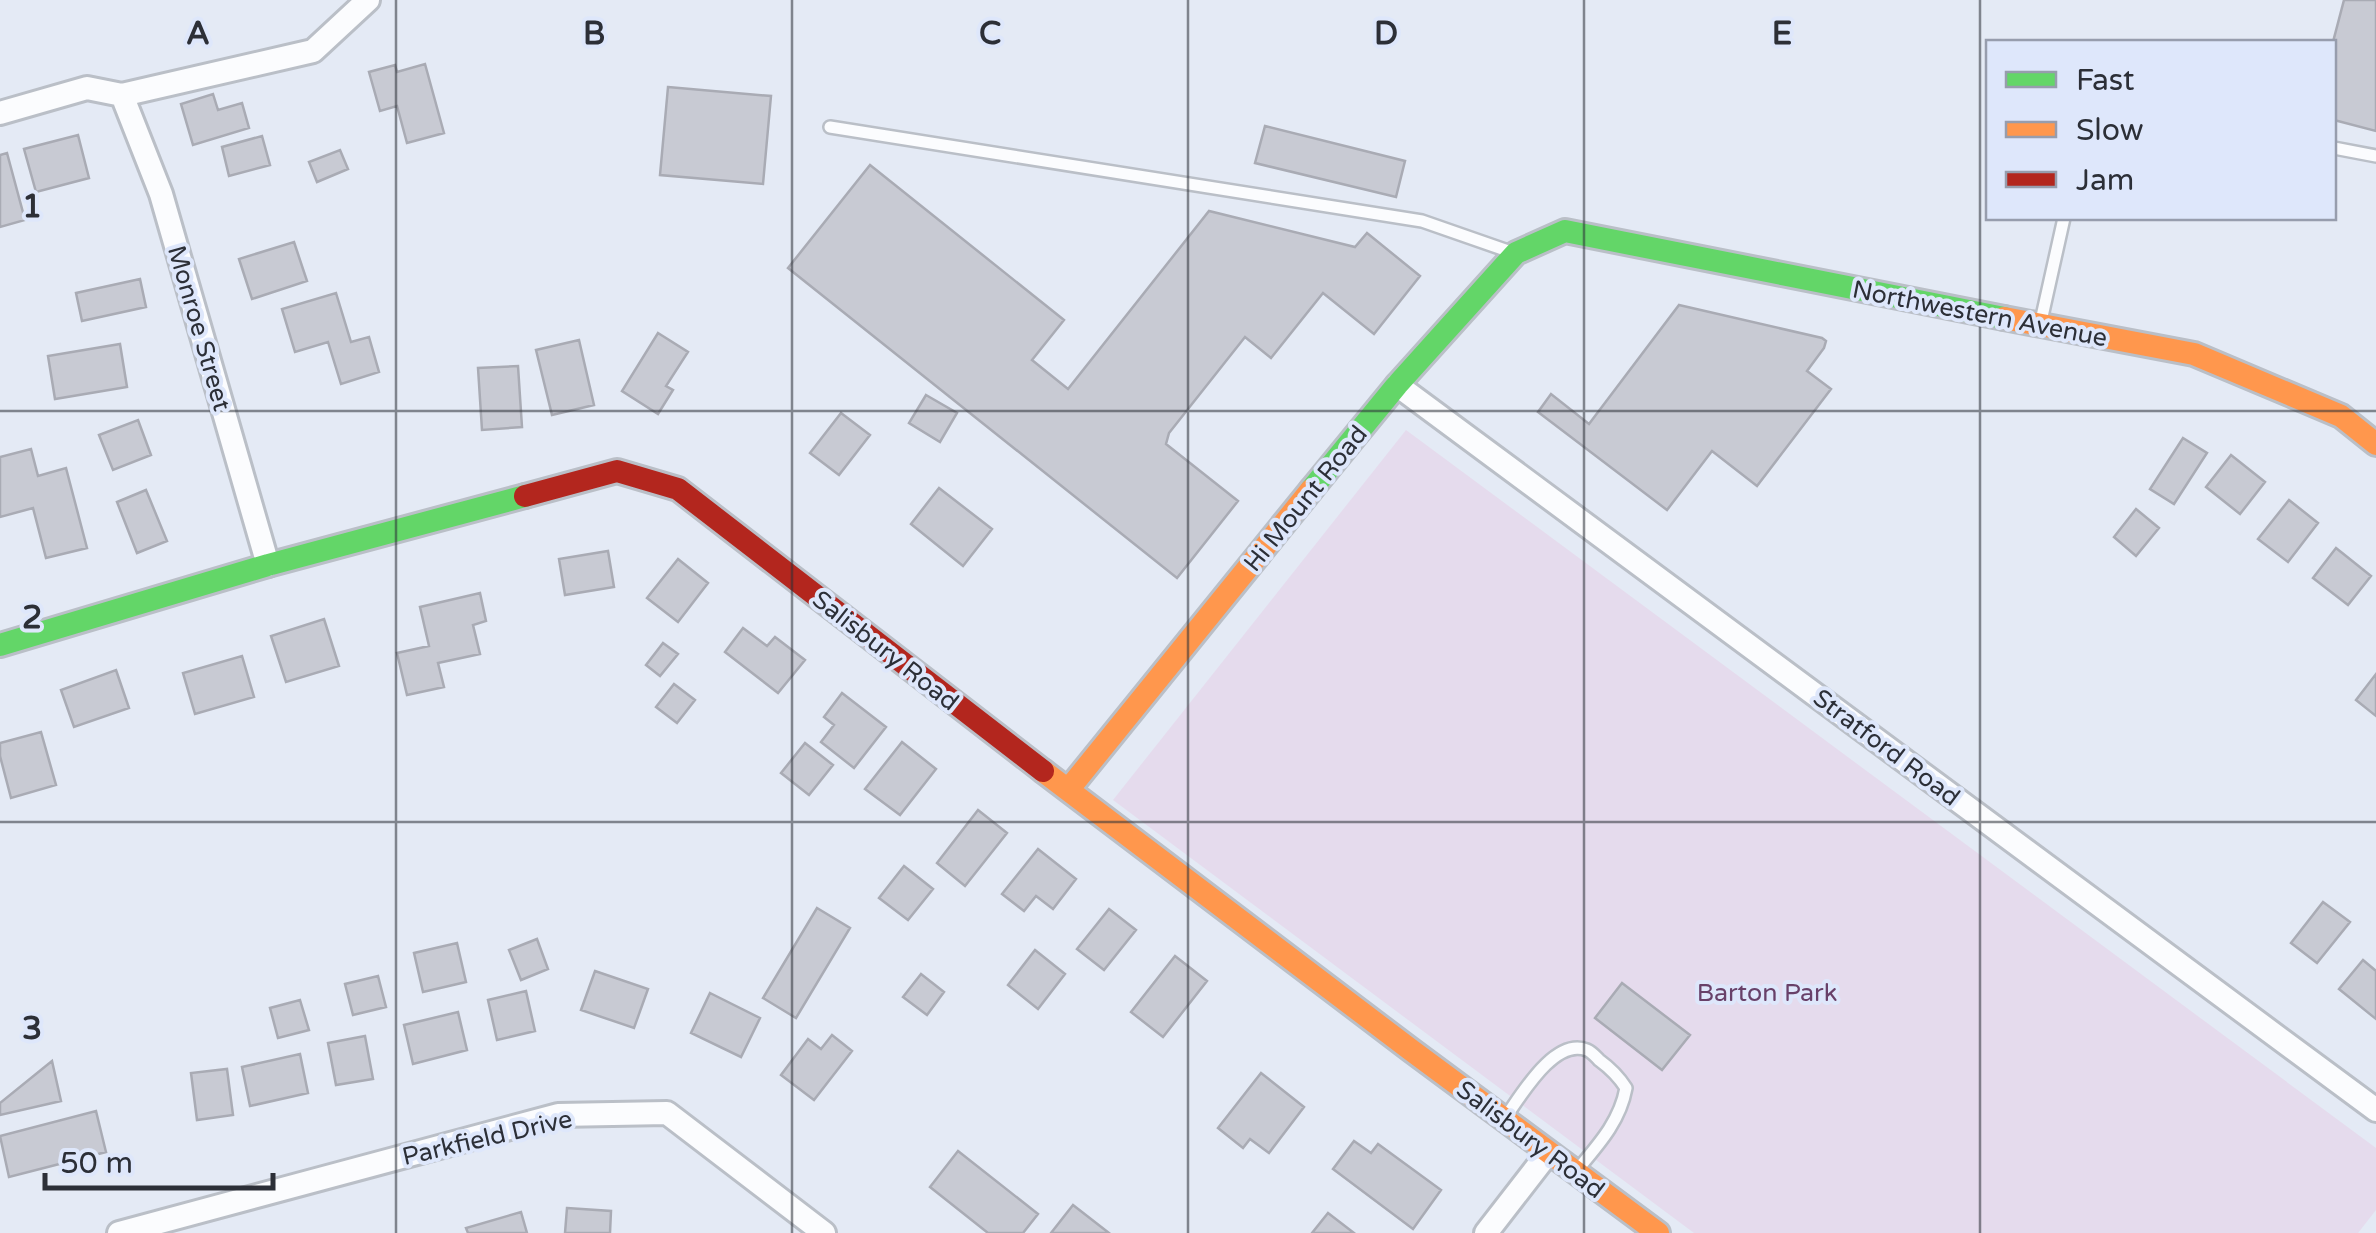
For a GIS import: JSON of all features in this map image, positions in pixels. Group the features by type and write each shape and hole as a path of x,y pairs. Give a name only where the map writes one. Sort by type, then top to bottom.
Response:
{"street":[{"path":"0,113 86,88 122,94 314,51 368,0"},
{"name":"Monroe Street","path":"122,94 161,194 268,566"},
{"name":"Hi Mount Road","path":"1068,790 1397,385 1516,253 1565,232"},
{"name":"Northwestern Avenue","path":"1565,232 2194,354 2341,416 2376,444"},
{"name":"Stratford Road","path":"1397,385 2376,1110"},
{"name":"Salisbury Road","path":"0,645 268,566 617,472 678,489 1068,790 1658,1233"},
{"name":"Parkfield Drive","path":"119,1233 558,1115 667,1113 824,1233"},
{"path":"1486,1233 1548,1153"}],"lane":[{"path":"830,127 1422,221 1516,253"},
{"path":"2336,148 2376,156"},
{"path":"2040,325 2064,220"},
{"path":"1503,1119 1539,1071 1557,1055 1571,1048 1586,1050 1618,1076 1626,1088 1623,1108 1576,1173"}],"green space":[{"name":"Barton Park","path":"1406,430 2376,1148 2376,1210 2358,1233 1694,1233 1113,800"}],"building":[{"path":"2344,0 2376,0 2376,131 2336,121 2334,40"},
{"path":"425,64 444,133 407,143 397,106 380,111 369,72 395,65 397,72"},
{"path":"668,87 771,96 763,184 660,175"},
{"path":"213,94 218,110 242,103 249,128 193,145 181,104"},
{"path":"1265,126 1405,161 1396,197 1255,163"},
{"path":"78,135 89,178 36,192 24,149"},
{"path":"262,136 270,165 229,176 222,147"},
{"path":"340,150 348,169 317,182 309,162"},
{"path":"7,153 25,220 0,227 0,155"},
{"path":"870,165 1064,320 1032,360 1068,389 1209,211 1355,247 1367,233 1420,276 1374,334 1323,293 1271,358 1245,337 1169,433 1166,444 1238,501 1177,578 788,268"},
{"path":"294,242 307,281 252,299 239,259"},
{"path":"140,279 146,307 82,321 76,293"},
{"path":"336,293 351,342 369,337 379,372 341,384 328,342 295,352 282,309"},
{"path":"1679,305 1822,338 1826,341 1824,348 1807,371 1831,389 1757,486 1712,451 1667,510 1538,412 1551,394 1589,424"},
{"path":"658,333 688,352 666,386 673,390 658,414 622,391"},
{"path":"579,340 594,405 552,415 536,350"},
{"path":"120,344 127,387 55,399 48,356"},
{"path":"518,366 522,427 482,430 478,368"},
{"path":"926,395 957,413 940,442 909,423"},
{"path":"841,413 870,435 839,475 810,453"},
{"path":"138,420 151,455 113,470 99,435"},
{"path":"2183,438 2207,453 2174,504 2150,489"},
{"path":"31,449 38,476 66,468 87,548 46,558 33,508 0,517 0,457"},
{"path":"2231,455 2265,482 2240,514 2206,487"},
{"path":"939,488 992,529 963,566 911,524"},
{"path":"146,490 167,541 137,553 117,502"},
{"path":"2289,500 2318,523 2288,562 2258,539"},
{"path":"2136,509 2159,528 2136,556 2114,537"},
{"path":"2336,548 2371,576 2348,605 2313,578"},
{"path":"608,551 614,587 565,595 559,559"},
{"path":"678,559 708,583 678,622 647,598"},
{"path":"480,593 486,621 473,625 480,654 438,663 444,687 407,695 397,653 429,646 420,607"},
{"path":"324,619 339,666 286,682 271,636"},
{"path":"743,628 767,646 775,637 805,660 778,693 725,652"},
{"path":"663,643 678,654 660,676 646,665"},
{"path":"242,656 254,697 195,714 183,673"},
{"path":"116,670 129,708 74,727 61,690"},
{"path":"2376,674 2376,716 2356,700"},
{"path":"674,684 695,700 677,723 656,707"},
{"path":"842,693 886,727 854,768 821,742 834,725 824,717"},
{"path":"41,732 56,785 11,798 0,743"},
{"path":"902,742 936,769 900,815 865,789"},
{"path":"805,743 833,765 809,795 781,773"},
{"path":"978,810 1007,833 965,886 937,863"},
{"path":"1038,849 1076,879 1053,909 1036,896 1024,911 1002,894"},
{"path":"904,866 933,889 908,920 879,898"},
{"path":"2323,902 2350,922 2317,963 2291,943"},
{"path":"817,908 850,928 796,1018 763,998"},
{"path":"1109,909 1136,930 1104,970 1077,949"},
{"path":"537,939 548,969 521,980 509,950"},
{"path":"457,943 466,982 423,992 414,953"},
{"path":"1035,950 1065,974 1038,1009 1008,985"},
{"path":"1175,956 1207,981 1163,1037 1131,1012"},
{"path":"2363,960 2376,971 2376,1019 2339,989"},
{"path":"595,971 648,989 634,1028 581,1010"},
{"path":"921,974 944,992 927,1015 903,997"},
{"path":"378,976 386,1007 353,1015 345,984"},
{"path":"1622,983 1690,1035 1662,1070 1595,1018"},
{"path":"526,991 535,1031 497,1040 488,1000"},
{"path":"710,993 760,1018 741,1057 691,1033"},
{"path":"300,1000 309,1030 278,1038 270,1008"},
{"path":"458,1012 467,1050 413,1064 404,1025"},
{"path":"832,1035 852,1051 814,1100 781,1075 808,1039 821,1049"},
{"path":"365,1036 373,1079 336,1085 328,1043"},
{"path":"300,1054 308,1093 250,1106 242,1067"},
{"path":"52,1061 61,1101 0,1115 0,1103"},
{"path":"227,1069 233,1115 197,1120 191,1073"},
{"path":"1261,1073 1304,1107 1269,1153 1250,1139 1243,1148 1218,1128"},
{"path":"96,1111 106,1152 9,1177 0,1136"},
{"path":"1354,1141 1371,1153 1378,1144 1441,1190 1413,1229 1333,1169"},
{"path":"958,1151 1038,1214 1023,1233 988,1233 930,1187"},
{"path":"1073,1205 1109,1233 1051,1233"},
{"path":"567,1208 611,1211 610,1233 565,1233"},
{"path":"521,1212 527,1233 468,1233 466,1228"},
{"path":"1328,1213 1354,1233 1312,1233"}],"traffic: fast":[{"path":"1311,490 1397,385 1516,253 1565,231 2004,318"},
{"path":"0,645 268,565 525,496"}],"traffic: slow":[{"path":"2004,318 2194,354 2341,416 2376,444"},
{"path":"1068,790 1311,490"},
{"path":"1043,771 1658,1233"}],"traffic: jam":[{"path":"525,496 617,471 678,489 1043,771"}]}
